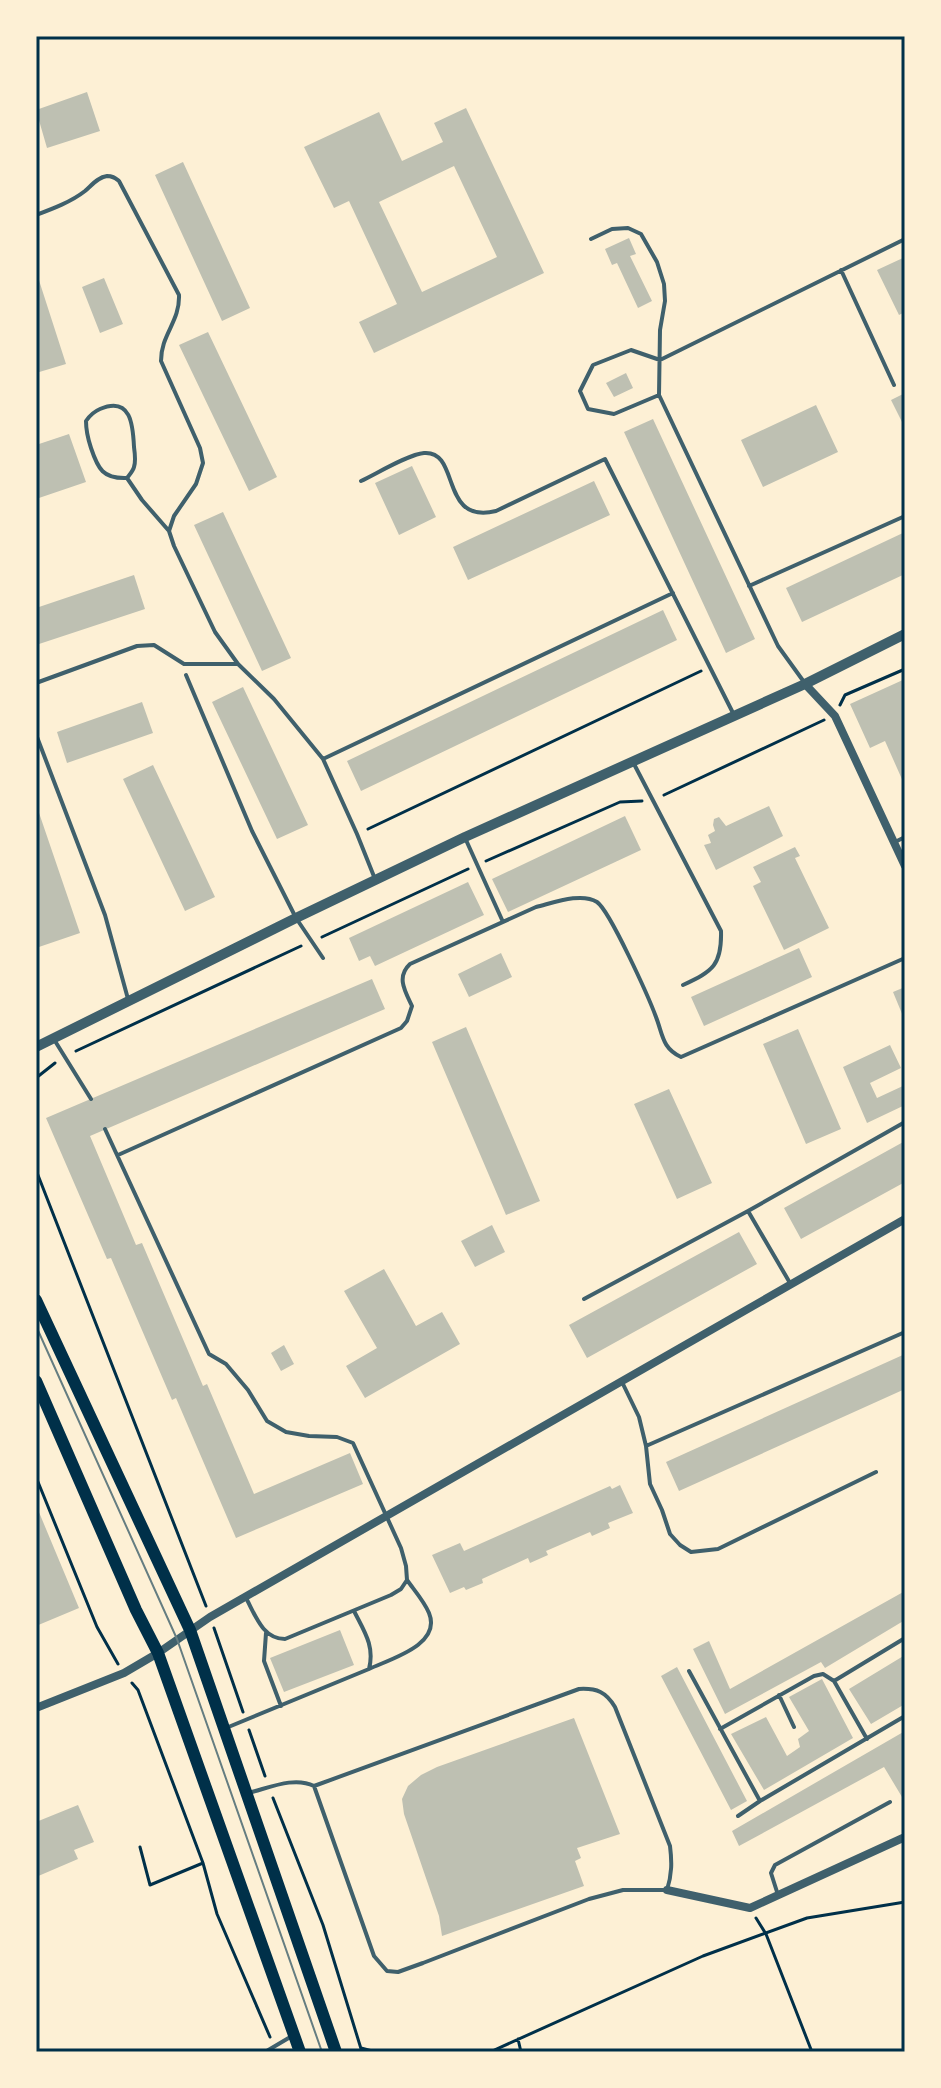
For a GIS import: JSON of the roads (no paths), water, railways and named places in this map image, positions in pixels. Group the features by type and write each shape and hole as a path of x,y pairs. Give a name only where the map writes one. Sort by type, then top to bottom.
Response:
{"main road":[{"path":"36,1300 190,1630 336,2052"},
{"path":"36,1381 158,1653 300,2052"}],"street":[{"path":"36,1047 465,837 805,684 905,634"},
{"path":"805,684 835,716 905,866"},
{"path":"36,1708 124,1673 245,1596 905,1219"},
{"path":"667,1890 750,1908 905,1837"}],"lane":[{"path":"36,215 82,194 99,179 115,177 179,295 179,310 161,348 161,361 200,448 203,463 196,484 174,516 169,531"},
{"path":"591,239 612,229 628,228 641,234 657,262 664,284 665,301 660,330 659,395 778,646 805,684"},
{"path":"659,395 614,414 588,409 580,391 593,365 631,350 660,360 905,239"},
{"path":"841,270 894,385"},
{"path":"117,405 124,409 133,429 135,461 134,469 127,478 115,479 99,468 87,437 87,418 107,406 117,405"},
{"path":"361,481 419,454 431,454 441,460 461,504 468,511 485,514 605,459 734,715"},
{"path":"127,478 169,531 215,632 238,664 274,699 323,759 375,880"},
{"path":"749,586 905,516"},
{"path":"323,759 673,593"},
{"path":"36,683 137,646 154,645 184,664 238,664"},
{"path":"186,675 252,831 296,918 323,958"},
{"path":"37,737 105,915 129,1002"},
{"path":"633,762 721,931 719,960 714,968 683,985"},
{"path":"465,837 503,922"},
{"path":"895,842 905,837"},
{"path":"118,1155 401,1028 412,1006 402,984 405,968 536,907 586,899 596,902 604,910 636,972 665,1042 671,1052 681,1057 905,958"},
{"path":"54,1039 91,1099"},
{"path":"584,1299 905,1122"},
{"path":"105,1129 209,1354 226,1364 248,1390 267,1421 286,1432 337,1437 353,1443 401,1548 407,1580 430,1614 431,1625 420,1645 225,1729"},
{"path":"748,1211 791,1286"},
{"path":"646,1446 905,1332"},
{"path":"622,1382 639,1417 650,1484 670,1534 691,1552 718,1549 876,1472"},
{"path":"245,1596 266,1633 276,1639 285,1639 391,1595 401,1589 407,1580"},
{"path":"354,1611 370,1642 372,1657 369,1669"},
{"path":"266,1633 264,1661 281,1706"},
{"path":"834,1681 905,1638"},
{"path":"689,1671 760,1801"},
{"path":"720,1729 814,1676 823,1674 834,1681 867,1739"},
{"path":"246,1794 294,1781 314,1786 579,1689 591,1688 602,1691 615,1707 670,1846 671,1878 667,1890 623,1890 589,1899 398,1972 387,1971 374,1956 314,1786"},
{"path":"779,1695 794,1727"},
{"path":"738,1816 905,1716"},
{"path":"778,1895 771,1873 775,1865 890,1802"},
{"path":"265,2052 295,2035"}],"tram line":[{"path":"36,1326 177,1639 322,2052"}]}
